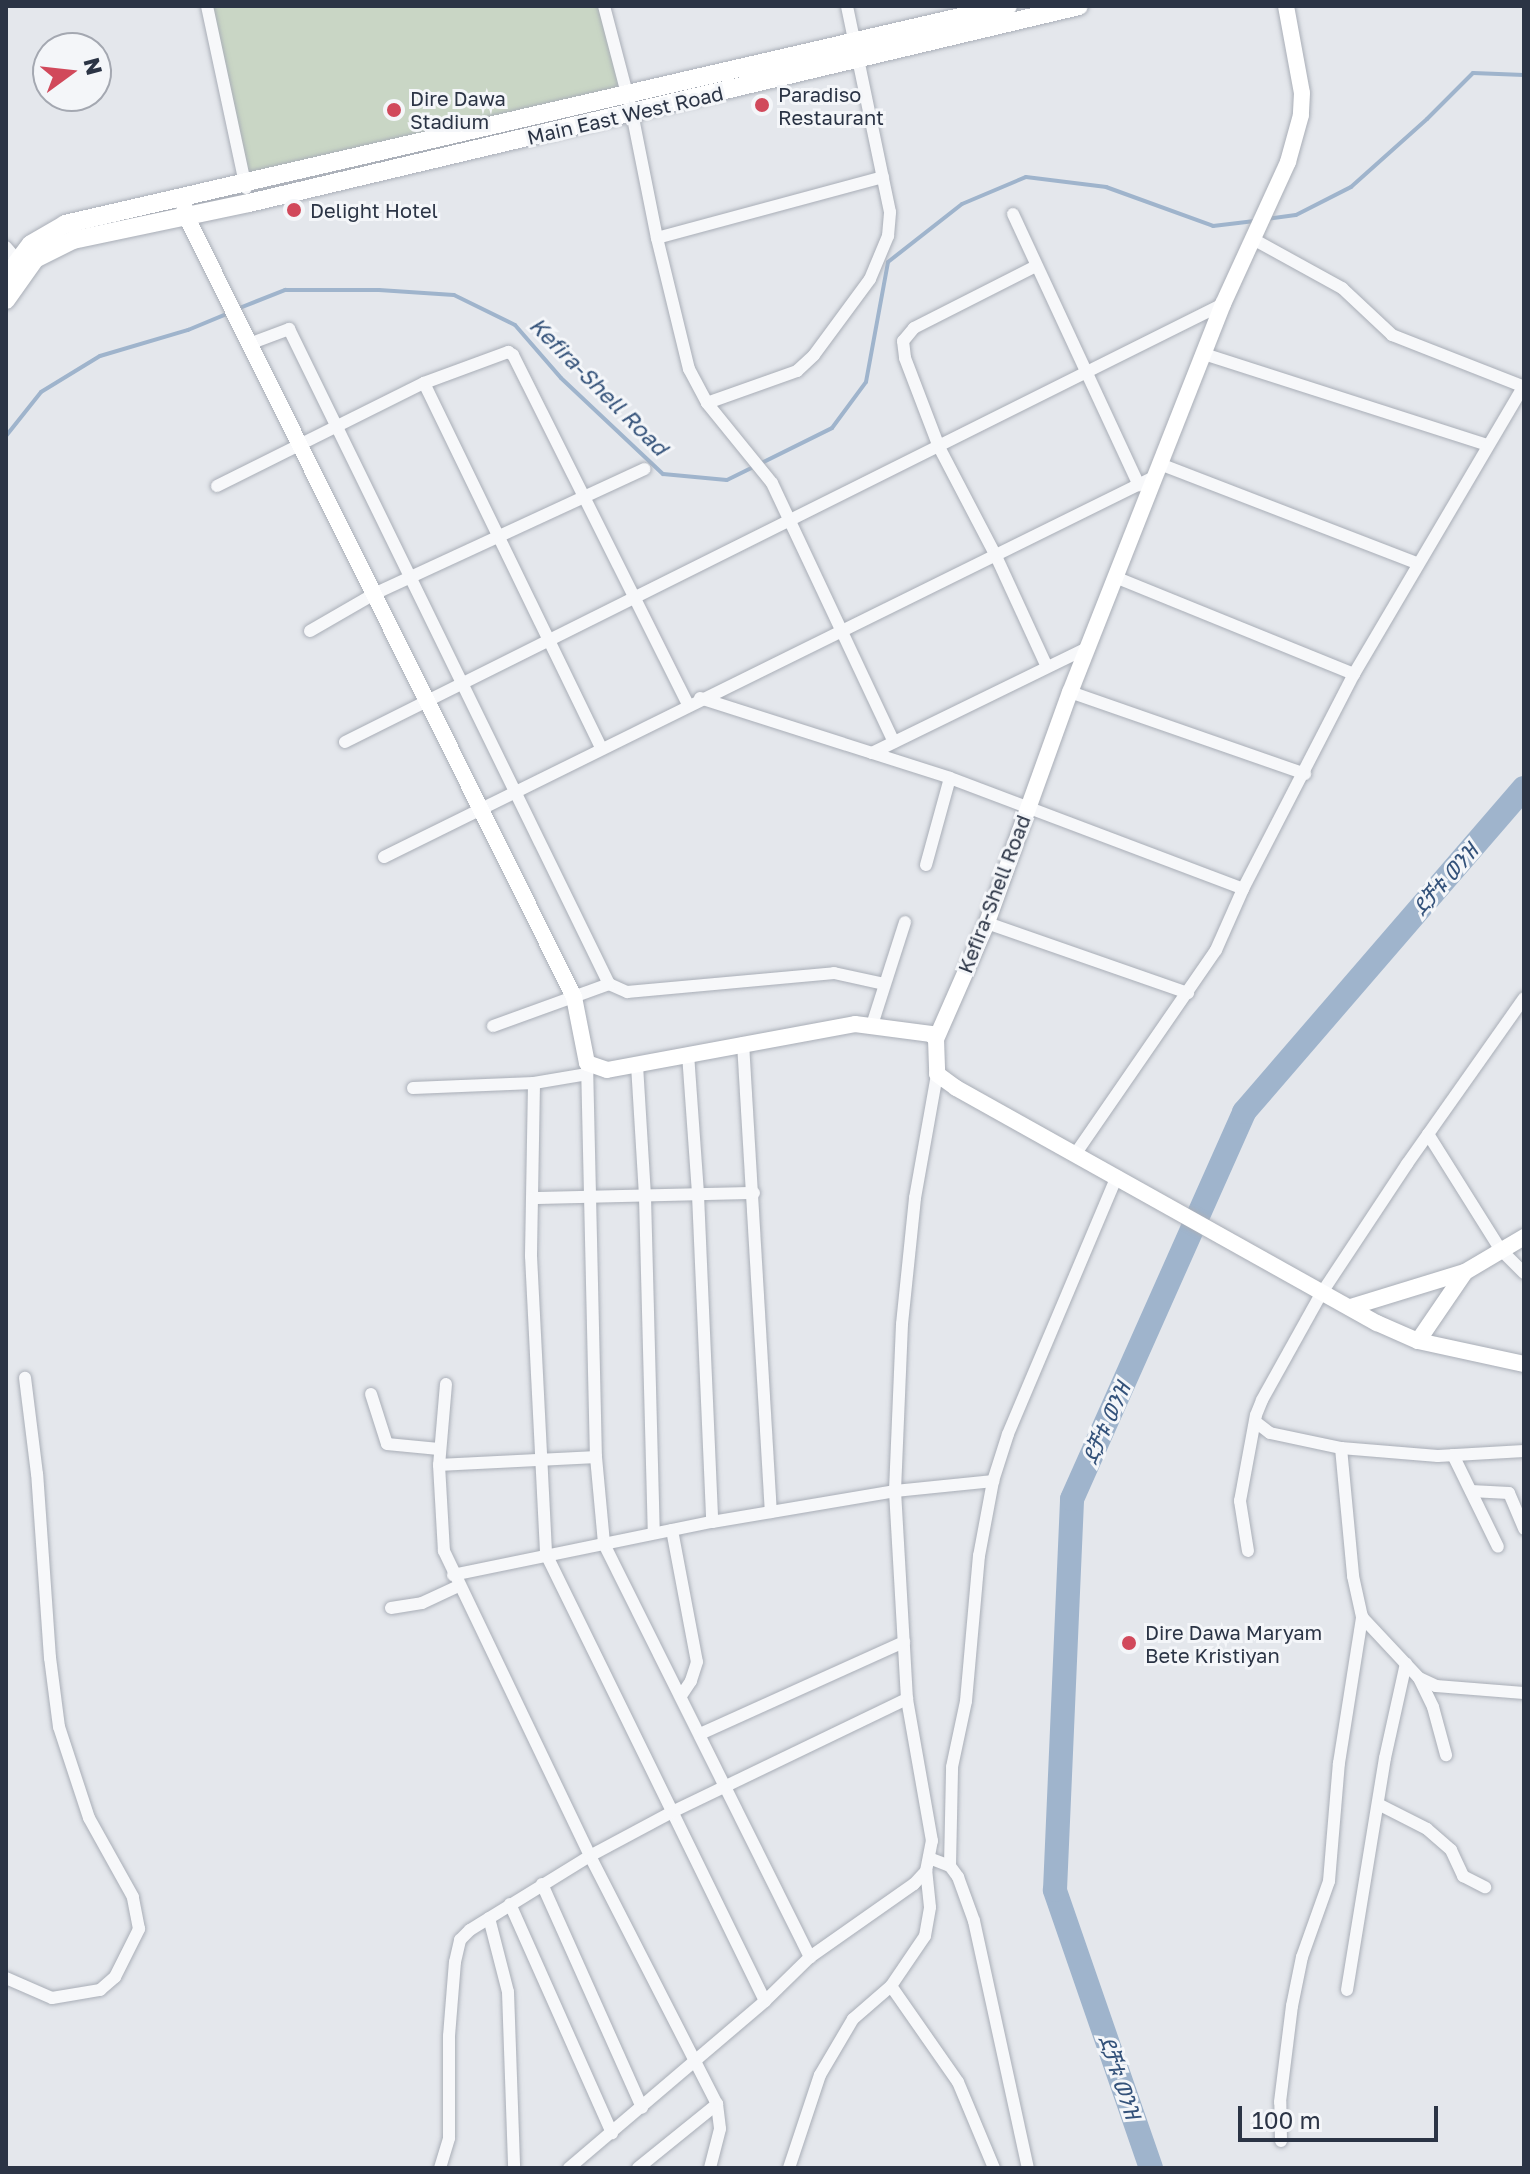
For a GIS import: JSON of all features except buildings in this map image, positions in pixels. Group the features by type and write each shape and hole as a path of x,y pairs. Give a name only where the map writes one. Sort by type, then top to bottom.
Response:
{"main road":[{"name":"Main East West Road","path":"6,277 16,258 53,228 247,194 490,136 627,94 1008,6"},
{"name":"Kefira-Shell Road","path":"937,1074 936,1039 987,923 1151,475 1223,304 1288,162 1301,115 1300,72 1286,6"},
{"name":"Main East West Road","path":"490,136 632,113 1072,7"},
{"path":"184,207 574,997 587,1068 607,1070 835,1027 872,1025 931,1034 936,1039"},
{"name":"Main East West Road","path":"6,300 16,258"},
{"path":"937,1074 956,1088 1117,1176 1321,1294 1418,1341 1524,1364"},
{"path":"1351,1307 1465,1272 1524,1237"},
{"path":"1418,1341 1465,1272"}],"street":[{"path":"207,6 247,194"},
{"path":"604,6 632,113 657,238 689,369 707,403 772,483 894,742"},
{"path":"707,403 797,371 838,327 870,279 888,236 890,212 847,6"},
{"path":"657,238 883,177"},
{"path":"1013,214 1088,372 1151,475 1416,563"},
{"path":"1076,1153 1216,950 1243,889 1354,674 1416,563 1523,385 1392,335 1342,288 1255,234"},
{"path":"1036,266 914,328 903,341 905,358 939,447 995,554 1047,667"},
{"path":"345,742 1223,304"},
{"path":"249,344 289,329 609,984 627,992 834,973 884,984"},
{"path":"217,486 424,383 500,353 513,355 635,598 694,701 950,778 1243,889"},
{"path":"1204,354 1488,445"},
{"path":"424,383 601,747"},
{"path":"310,631 374,594 645,469"},
{"path":"384,857 1151,475"},
{"path":"1115,577 1354,674"},
{"path":"872,753 1087,648"},
{"path":"1070,692 1305,774"},
{"path":"926,865 950,778"},
{"path":"872,1025 905,922"},
{"path":"987,923 1188,993"},
{"path":"493,1026 609,984"},
{"path":"1248,1551 1240,1501 1258,1407 1321,1294 1524,998"},
{"path":"743,1043 771,1512"},
{"path":"688,1054 698,1195 712,1522"},
{"path":"637,1065 645,1197 654,1533"},
{"path":"413,1088 534,1083 587,1068 596,1457 604,1544 810,1957"},
{"path":"790,2168 820,2075 853,2019 891,1986 920,1944 928,1926 928,1864 932,1841 907,1699 895,1491 902,1324 915,1198 937,1074"},
{"path":"534,1083 531,1256 546,1554 765,2001"},
{"path":"1428,1134 1500,1249 1524,1273"},
{"path":"1028,2168 974,1921 958,1877 950,1866 952,1767 966,1701 979,1556 993,1481 1008,1434 1117,1176"},
{"path":"533,1198 754,1193"},
{"path":"6,1978 52,1998 100,1990 115,1977 139,1929 133,1897 89,1818 59,1727 25,1378"},
{"path":"446,1384 439,1449 440,1521 456,1581 590,1856 717,2104 720,2129 710,2168"},
{"path":"371,1394 383,1441 439,1449"},
{"path":"1257,1423 1270,1433 1341,1448 1453,1455 1524,1451"},
{"path":"1281,2141 1280,2102 1292,2006 1302,1957 1329,1881 1339,1763 1362,1617 1353,1576 1341,1448"},
{"path":"1453,1455 1498,1547"},
{"path":"439,1465 596,1457"},
{"path":"391,1608 422,1603 456,1581 546,1554 895,1491 993,1481"},
{"path":"1471,1491 1506,1491 1524,1529"},
{"path":"672,1530 697,1662 691,1681 681,1696"},
{"path":"1362,1617 1419,1678 1433,1707 1446,1755"},
{"path":"700,1734 904,1642"},
{"path":"1347,1990 1378,1804 1406,1663"},
{"path":"1419,1678 1436,1686 1524,1693"},
{"path":"440,2168 449,2138 449,2036 457,1950 470,1930 542,1884 672,1812 907,1699"},
{"path":"1378,1804 1427,1829 1451,1850 1463,1876 1485,1887"},
{"path":"928,1864 950,1866"},
{"path":"569,2168 765,2001 810,1957 914,1884 928,1864"},
{"path":"542,1884 642,2108"},
{"path":"510,1904 612,2133"},
{"path":"489,1918 508,1992 514,2168"},
{"path":"891,1986 958,2082 994,2168"},
{"path":"638,2168 717,2104"}],"green space":[{"name":"Dire Dawa Stadium","path":"207,6 604,6 627,94 246,185"}],"waterway":[{"name":"Kefira-Shell Road","path":"1267,219 1296,215 1351,187 1473,73 1524,75"},
{"name":"Kefira-Shell Road","path":"237,309 285,290 379,290 454,295 515,325 561,378 663,474 727,480 832,428 866,382 888,262 962,204 1026,177 1106,187 1213,226 1255,221"},
{"name":"Kefira-Shell Road","path":"6,436 41,392 100,356 188,330 229,313"},
{"name":"ደቻቱ ወንዝ","path":"1151,2168 1055,1890 1072,1499 1244,1112 1524,788"}],"place":[{"name":"Paradiso Restaurant","path":"762,105"},
{"name":"Dire Dawa Stadium","path":"394,110"},
{"name":"Delight Hotel","path":"294,210"},
{"name":"Dire Dawa Maryam Bete Kristiyan","path":"1129,1643"}]}
